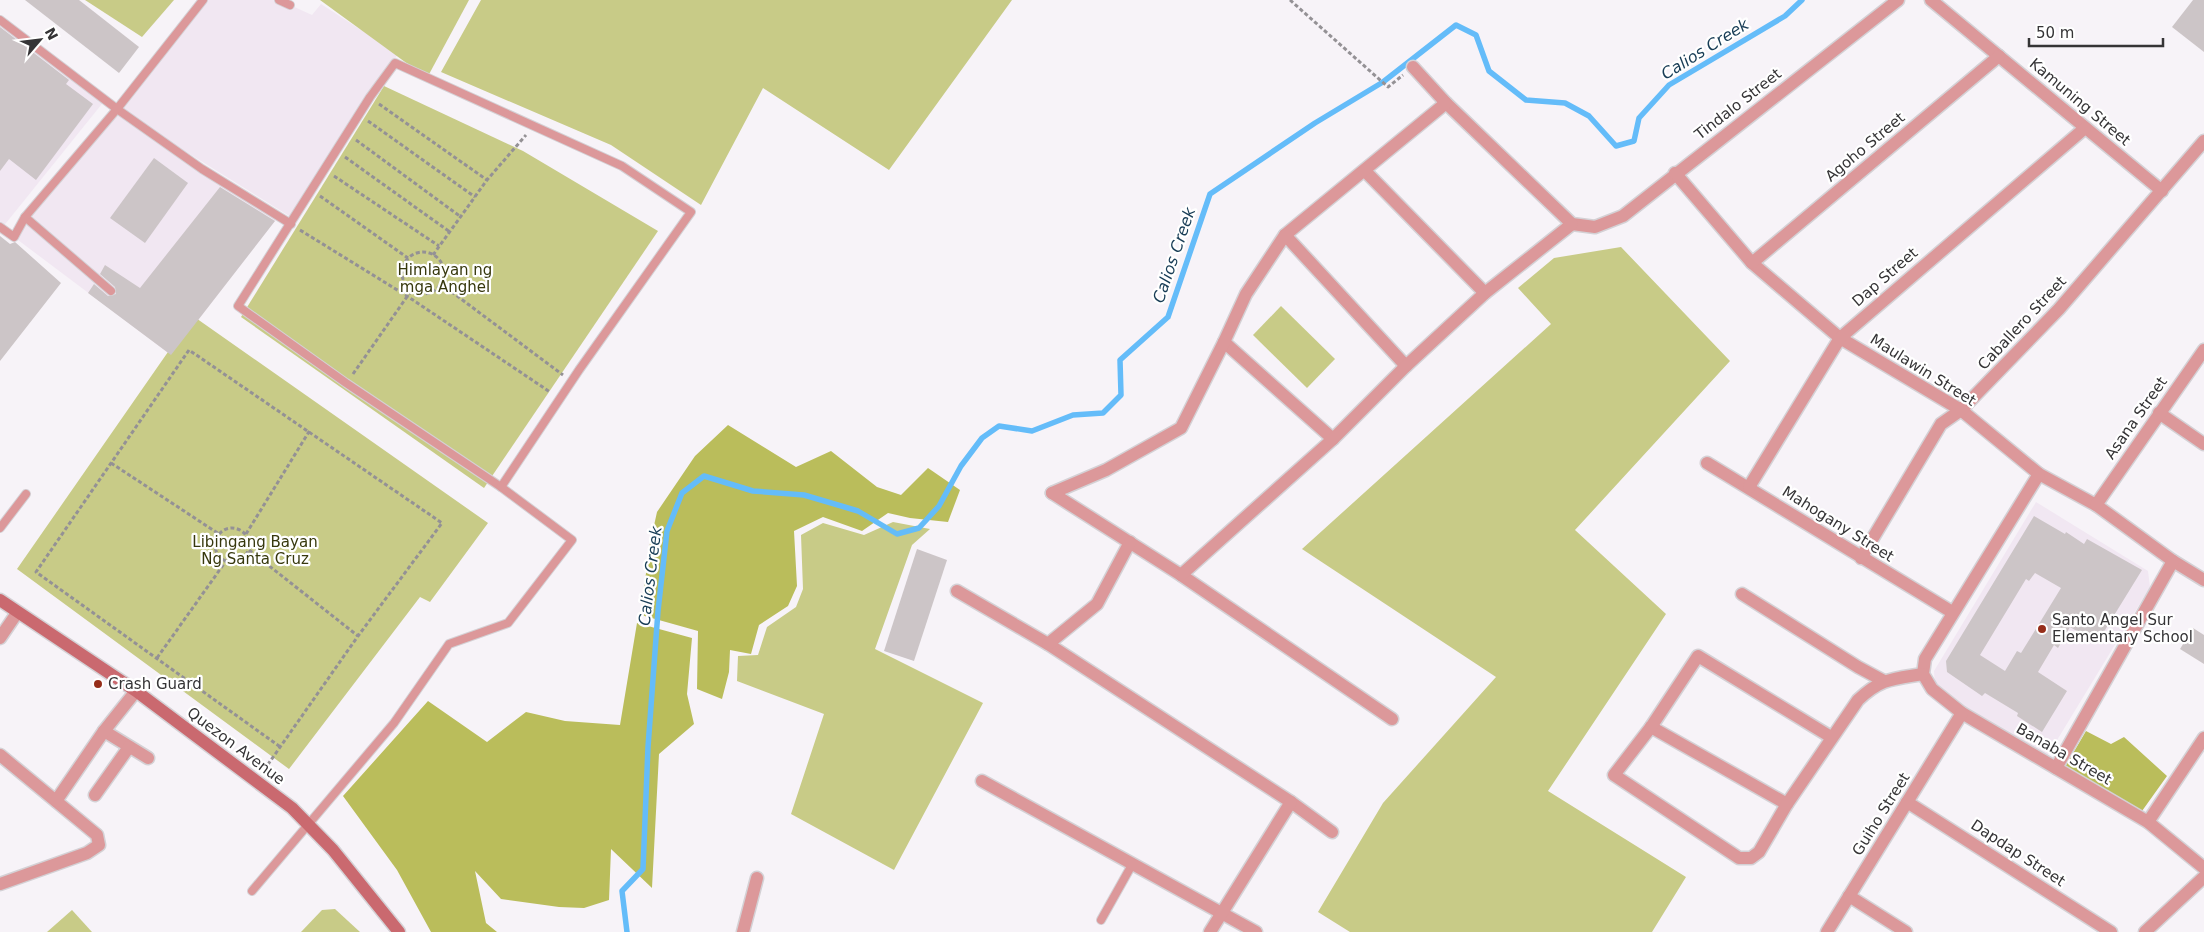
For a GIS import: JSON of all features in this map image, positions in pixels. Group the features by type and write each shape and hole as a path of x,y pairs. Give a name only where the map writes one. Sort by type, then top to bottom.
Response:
{"main road":[{"name":"Quezon Avenue","path":"0,600 136,691 310,824 339,856 400,932"}],"street":[{"name":"Tindalo Street","path":"1572,224 1595,227 1622,216 1898,0"},
{"name":"Kamuning Street","path":"1931,0 2162,191"},
{"name":"Agoho Street","path":"1752,263 1999,56"},
{"path":"1182,575 1333,439 1406,366 1485,293 1572,224 1446,103 1413,67"},
{"path":"1392,719 1182,575 1052,493 1106,470 1181,428 1246,294 1285,235 1446,103"},
{"name":"Dap Street","path":"1749,487 1840,338 2085,128"},
{"name":"Caballero Street","path":"1861,558 1941,424 1961,410 2059,309 2204,141"},
{"path":"1365,171 1485,293"},
{"name":"Maulawin Street","path":"1675,173 1752,263 1840,338 1961,410 2039,474 2096,505 2173,561 2204,580"},
{"path":"1285,235 1406,366"},
{"path":"1224,342 1333,439"},
{"name":"Asana Street","path":"2096,505 2204,350"},
{"path":"2159,413 2204,444"},
{"name":"Mahogany Street","path":"1707,462 1952,612"},
{"path":"1831,738 1698,656 1651,726 1614,775 1739,858 1751,858 1759,852 1788,804 1858,700 1871,688 1884,681 1923,674 1925,659 1952,612 2039,474"},
{"path":"1048,644 1098,604 1130,542"},
{"path":"2056,768 2173,561"},
{"path":"957,591 1048,644 1291,802 1332,832"},
{"path":"1742,594 1858,667 1884,681"},
{"path":"0,638 17,613"},
{"name":"Banaba Street","path":"1923,674 1932,689 1962,713 2148,822 2204,868"},
{"path":"56,801 104,731 136,691"},
{"name":"Guiho Street","path":"1827,932 1962,713"},
{"path":"1651,726 1788,804"},
{"path":"104,731 148,758"},
{"path":"2148,822 2204,738"},
{"path":"95,795 129,746"},
{"path":"0,755 97,835 99,845 87,853 0,884"},
{"path":"982,781 1256,932"},
{"path":"1210,932 1221,911 1291,802"},
{"name":"Dapdap Street","path":"1907,802 2111,932"},
{"path":"743,932 757,878"},
{"path":"2145,932 2204,878"},
{"path":"1849,896 1906,932"}],"lane":[{"path":"0,226 14,237 25,217 117,109 203,0"},
{"path":"279,0 290,4"},
{"path":"0,20 117,109 202,169 291,224"},
{"path":"252,891 394,723 449,644 508,623 572,540 501,487 346,383 238,306 370,97 395,63 622,166 691,212 501,487"},
{"path":"25,217 112,290"},
{"path":"0,528 26,494"},
{"path":"1101,920 1133,863"}],"path":[{"path":"1290,0 1388,87 1413,67"},
{"path":"370,97 487,180"},
{"path":"359,115 475,197"},
{"path":"433,255 487,180 534,126"},
{"path":"347,133 460,217"},
{"path":"337,150 450,232"},
{"path":"324,170 439,246"},
{"path":"312,190 408,258"},
{"path":"291,224 407,296 560,399"},
{"path":"420,252 433,255 442,264 443,278 441,284 430,293 417,293 411,290 402,275 404,263 408,258 420,252"},
{"path":"441,284 572,382"},
{"path":"346,383 411,290"},
{"path":"256,781 358,636 442,523 310,430 189,350 36,572 279,746"},
{"path":"246,534 235,528 224,530 219,534 216,550 222,559 238,562 247,555 249,550 246,534 310,430"},
{"path":"111,463 219,534"},
{"path":"249,550 358,636"},
{"path":"158,658 226,561"}],"shaded area":[{"path":"203,0 279,0 312,15 321,4 398,54 294,219 127,115 278,217 171,355 14,237"},
{"path":"0,20 105,100 2,228 0,227"},
{"path":"728,425 796,467 831,451 877,487 901,495 928,468 960,490 948,522 910,518 888,513 862,531 823,517 794,531 797,586 788,606 759,625 751,654 730,650 729,672 722,699 697,689 698,631 641,615 649,548 657,512 695,456"},
{"name":"Santo Angel Sur Elementary School","path":"2036,502 2148,571 2150,587 2048,755 2029,751 1935,687 1934,671"},
{"path":"637,623 692,638 687,694 694,724 659,754 652,888 611,849 609,900 584,908 559,907 501,899 475,871 486,923 497,932 431,932 397,870 343,796 428,701 487,742 526,712 565,721 620,725"},
{"path":"2086,731 2111,744 2124,737 2167,776 2142,811 2065,767"}],"green space":[{"path":"85,0 174,0 142,37"},
{"path":"320,0 469,0 427,78"},
{"path":"481,0 1012,0 889,170 763,88 701,205 611,145 441,72"},
{"name":"Himlayan ng mga Anghel","path":"384,86 523,151 658,231 484,488 241,317"},
{"path":"1621,247 1730,361 1575,530 1666,614 1548,791 1686,877 1652,932 1350,932 1318,912 1383,803 1496,677 1302,549 1551,324 1518,288 1554,258"},
{"path":"1281,306 1335,359 1307,388 1253,335"},
{"name":"Libingang Bayan Ng Santa Cruz","path":"193,316 488,523 430,602 420,597 289,769 17,569"},
{"path":"893,522 930,529 912,545 875,649 983,703 894,870 791,814 824,714 737,681 738,656 758,655 767,627 796,607 803,589 801,535 823,523 864,535"},
{"path":"335,909 360,932 301,932 322,910"},
{"path":"72,910 92,932 47,932"}],"building":[{"path":"25,0 79,0 139,47 119,73"},
{"path":"2193,0 2204,0 2204,52 2172,27"},
{"path":"0,27 69,80 66,84 93,104 36,180 9,159 0,171"},
{"path":"154,158 188,183 145,243 110,218"},
{"path":"220,187 275,221 171,355 88,293 94,284 108,296 116,294 115,287 100,274 105,265 140,288"},
{"path":"0,236 10,244 15,242 61,283 0,361"},
{"path":"2034,516 2065,534 2066,532 2084,544 2087,539 2142,570 2097,643 2070,627 2058,648 2054,645 2038,672 2067,691 2042,732 2017,716 2018,713 1985,693 1982,696 1947,672 1946,661","holes":["2035,573 2061,588 2021,653 2017,651 2005,671 1980,655 2026,579 2029,581"]},
{"path":"917,549 947,560 914,661 884,651"},
{"path":"2193,628 2204,635 2204,664 2180,649"}],"waterway":[{"name":"Calios Creek","path":"627,932 622,891 643,869 648,747 658,611 667,531 682,493 704,476 753,491 804,495 858,511 897,534 919,528 939,506 961,466 982,438 999,426 1032,431 1073,415 1103,413 1121,395 1120,360 1168,317 1210,194 1315,123 1383,82 1456,25 1476,35 1489,71 1526,100 1565,103 1589,116 1616,146 1634,141 1639,118 1669,85 1785,16 1802,0"}],"place":[{"name":"Santo Angel Sur Elementary School","path":"2042,629"},
{"name":"Crash Guard","path":"98,684"}]}
